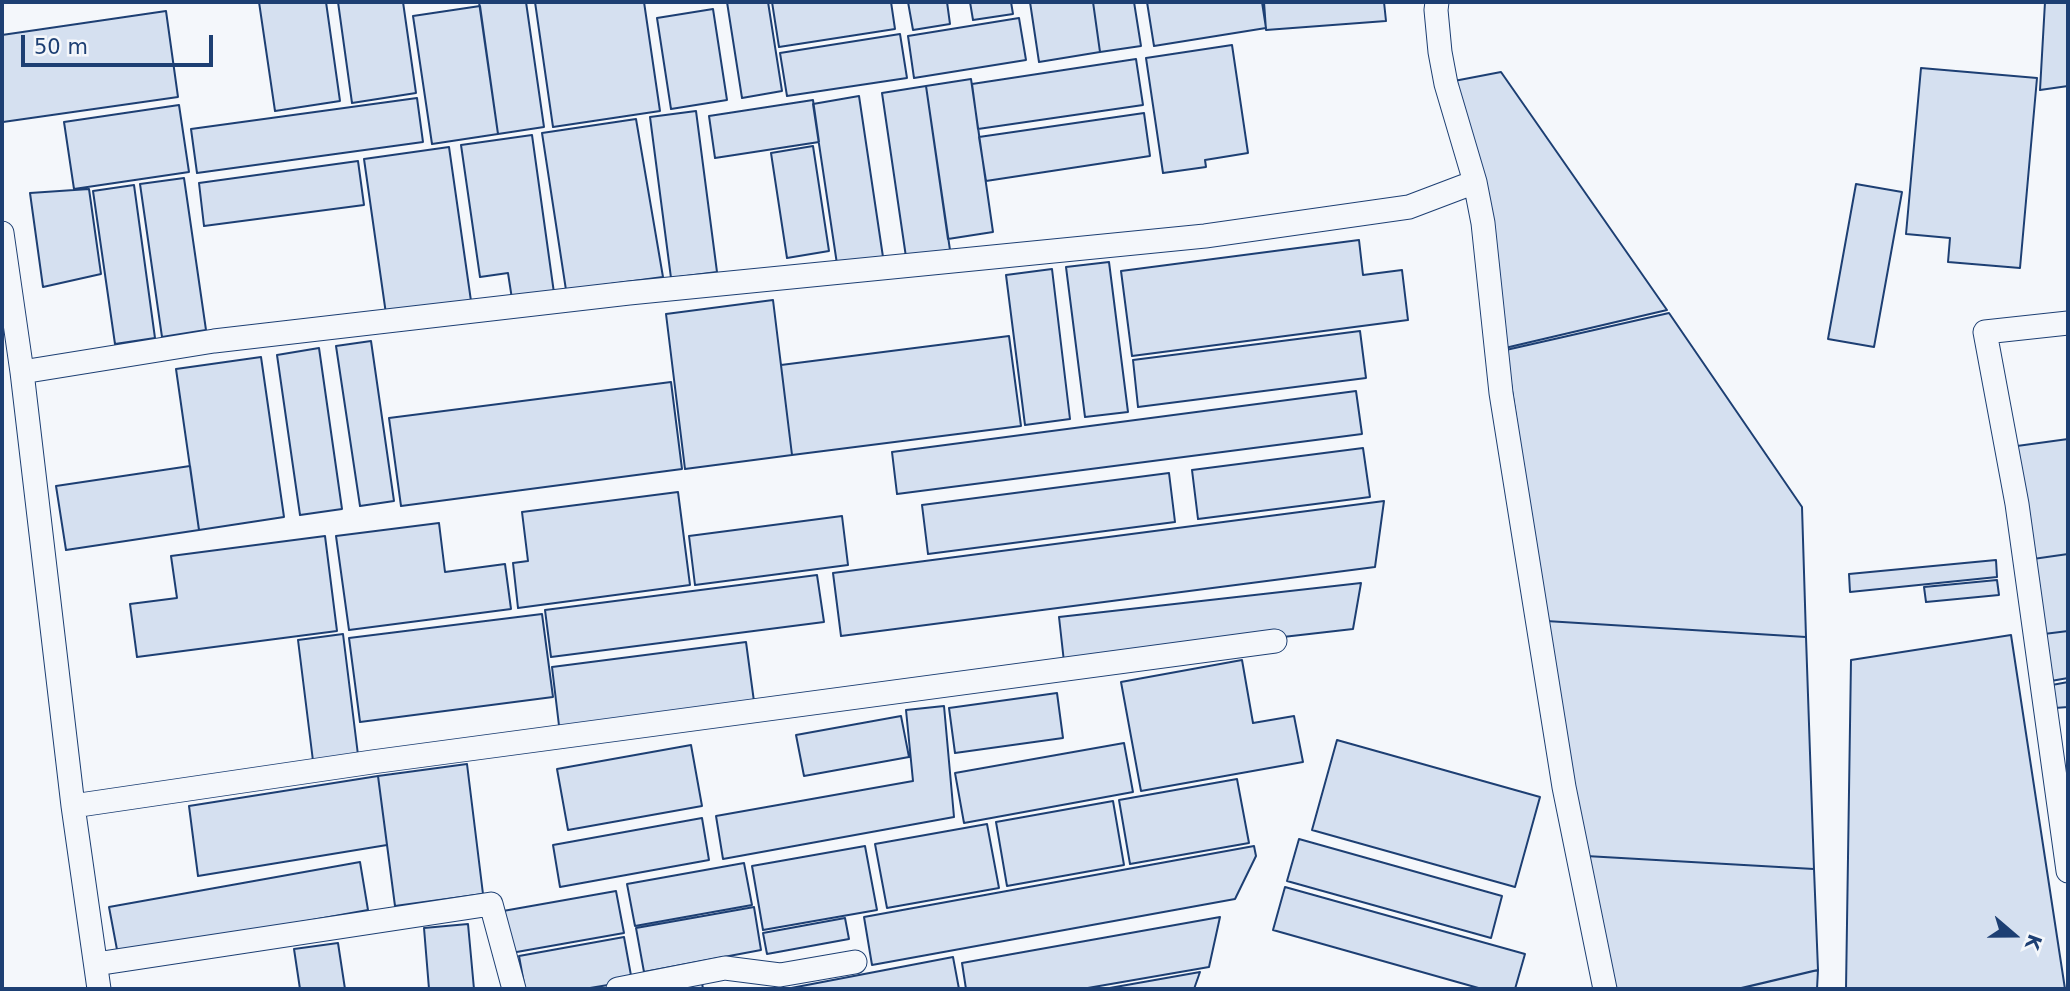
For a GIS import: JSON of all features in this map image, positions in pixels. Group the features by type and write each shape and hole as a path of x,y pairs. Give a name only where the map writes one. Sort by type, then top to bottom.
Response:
{"street":[{"path":"1437,2 1439,42 1446,84 1475,182 1483,223 1501,393 1561,774 1605,989"},
{"path":"22,372 214,341 283,333 642,292 1205,236 1409,207 1475,182"},
{"path":"2,233 22,372 73,806 99,989"},
{"path":"2068,323 1985,332 2017,504 2068,870"},
{"path":"73,806 386,760 1275,641"},
{"path":"96,964 491,904 514,989"},
{"path":"618,989 725,968 780,975 855,962"}],"building":[{"path":"259,2 326,2 340,101 275,111"},
{"path":"338,2 403,2 416,93 352,103"},
{"path":"479,2 526,2 544,127 498,134"},
{"path":"535,2 644,2 660,111 553,127"},
{"path":"727,2 768,2 782,91 742,98"},
{"path":"772,2 891,2 895,29 779,47"},
{"path":"908,2 947,2 950,24 913,30"},
{"path":"970,2 1011,2 1013,14 973,20"},
{"path":"1030,2 1093,2 1100,52 1039,62"},
{"path":"1093,2 1134,2 1141,46 1100,52"},
{"path":"1147,2 1262,2 1266,28 1154,46"},
{"path":"1264,2 1384,2 1386,21 1266,30"},
{"path":"2045,2 2068,2 2068,86 2040,90"},
{"path":"480,6 498,134 432,144 413,16"},
{"path":"713,9 727,100 671,109 657,18"},
{"path":"166,11 178,97 3,122 2,35"},
{"path":"1019,18 1026,60 914,78 908,36"},
{"path":"900,34 907,78 787,96 780,53"},
{"path":"1232,45 1248,153 1205,160 1206,167 1163,173 1146,58"},
{"path":"1136,59 1143,105 978,129 972,84"},
{"path":"1921,68 2037,78 2020,268 1948,262 1950,238 1906,234"},
{"path":"1501,72 1667,310 1505,348 1454,81"},
{"path":"971,79 993,232 948,239 926,86"},
{"path":"926,86 950,250 906,257 882,93"},
{"path":"859,96 883,257 837,264 813,104"},
{"path":"417,98 423,142 197,173 191,129"},
{"path":"813,100 819,142 715,158 709,116"},
{"path":"179,105 189,172 74,189 64,122"},
{"path":"696,111 717,272 671,278 650,117"},
{"path":"1144,113 1150,156 986,181 979,137"},
{"path":"636,119 663,277 566,290 542,133"},
{"path":"532,135 554,293 512,299 508,273 480,277 461,145"},
{"path":"813,146 829,251 787,258 771,153"},
{"path":"449,147 471,301 386,314 364,159"},
{"path":"358,161 364,205 204,226 199,183"},
{"path":"184,178 206,330 162,337 140,184"},
{"path":"1856,184 1902,192 1874,347 1828,339"},
{"path":"134,185 155,338 115,344 93,191"},
{"path":"89,189 101,274 43,287 30,193"},
{"path":"1359,240 1363,275 1402,270 1408,320 1132,356 1121,271"},
{"path":"1109,262 1128,412 1085,417 1066,267"},
{"path":"1052,269 1070,419 1025,425 1006,275"},
{"path":"773,300 792,455 685,469 666,314"},
{"path":"1669,313 1802,507 1806,637 1546,621 1506,350"},
{"path":"1360,331 1366,378 1138,407 1133,360"},
{"path":"1009,336 1021,426 792,455 781,365"},
{"path":"371,341 394,501 360,506 336,346"},
{"path":"319,348 342,509 300,515 277,355"},
{"path":"261,357 284,517 199,530 176,369"},
{"path":"671,382 682,469 401,506 389,418"},
{"path":"1356,391 1362,434 897,494 892,452"},
{"path":"2068,439 2068,554 2033,559 2017,446"},
{"path":"1363,448 1370,497 1198,519 1192,470"},
{"path":"190,466 199,530 66,550 56,486"},
{"path":"1169,473 1175,522 928,554 922,505"},
{"path":"678,492 690,585 518,608 513,563 528,561 522,512"},
{"path":"1384,501 1375,567 841,636 833,573"},
{"path":"842,516 848,565 695,585 689,536"},
{"path":"439,523 445,572 505,564 511,609 349,630 336,536"},
{"path":"325,536 337,631 137,657 130,604 177,598 171,556"},
{"path":"2068,554 2068,631 2044,634 2033,559"},
{"path":"1996,560 1997,577 1850,592 1849,574"},
{"path":"817,575 824,622 551,657 545,610"},
{"path":"1997,580 1999,595 1926,602 1924,587"},
{"path":"1361,583 1353,629 1064,662 1059,617"},
{"path":"542,614 553,697 360,722 349,638"},
{"path":"1546,621 1806,637 1814,869 1586,856"},
{"path":"2068,631 2068,678 2051,681 2044,634"},
{"path":"343,634 359,763 314,769 298,640"},
{"path":"2011,635 2065,989 1846,989 1851,660"},
{"path":"746,642 755,709 560,734 552,667"},
{"path":"1242,660 1253,723 1294,716 1303,762 1141,791 1121,682"},
{"path":"2068,682 2068,707 2055,708 2052,685"},
{"path":"1057,693 1063,738 955,753 949,708"},
{"path":"944,706 954,817 723,859 716,816 913,781 906,710"},
{"path":"901,716 909,757 804,776 796,735"},
{"path":"1337,740 1540,797 1515,887 1312,830"},
{"path":"1124,743 1133,792 964,823 955,773"},
{"path":"691,745 702,806 568,830 557,769"},
{"path":"467,764 483,894 395,906 378,776"},
{"path":"378,776 387,845 198,876 189,806"},
{"path":"1237,779 1249,843 1130,864 1119,800"},
{"path":"1113,801 1124,865 1007,886 996,822"},
{"path":"702,818 709,860 560,887 553,845"},
{"path":"987,824 999,888 887,908 875,844"},
{"path":"1299,839 1502,896 1491,938 1287,881"},
{"path":"865,846 877,910 763,930 752,866"},
{"path":"1254,846 1256,856 1235,899 872,965 864,917"},
{"path":"1586,856 1814,869 1818,970 1738,989 1609,989"},
{"path":"360,862 368,910 118,955 109,907"},
{"path":"744,863 752,905 635,926 627,884"},
{"path":"1285,887 1525,954 1515,989 1482,989 1273,930"},
{"path":"616,891 624,933 511,953 503,911"},
{"path":"754,907 761,950 644,972 636,928"},
{"path":"1220,917 1209,967 1082,989 966,989 962,963"},
{"path":"845,918 849,939 767,954 763,933"},
{"path":"468,924 474,989 429,989 424,928"},
{"path":"624,937 632,981 584,989 525,989 519,956"},
{"path":"338,943 345,989 300,989 294,949"},
{"path":"953,957 959,989 786,989"},
{"path":"1818,970 1817,989 1737,989 1813,971"},
{"path":"1200,972 1194,989 1104,989"},
{"path":"702,983 703,989 672,989"}]}
